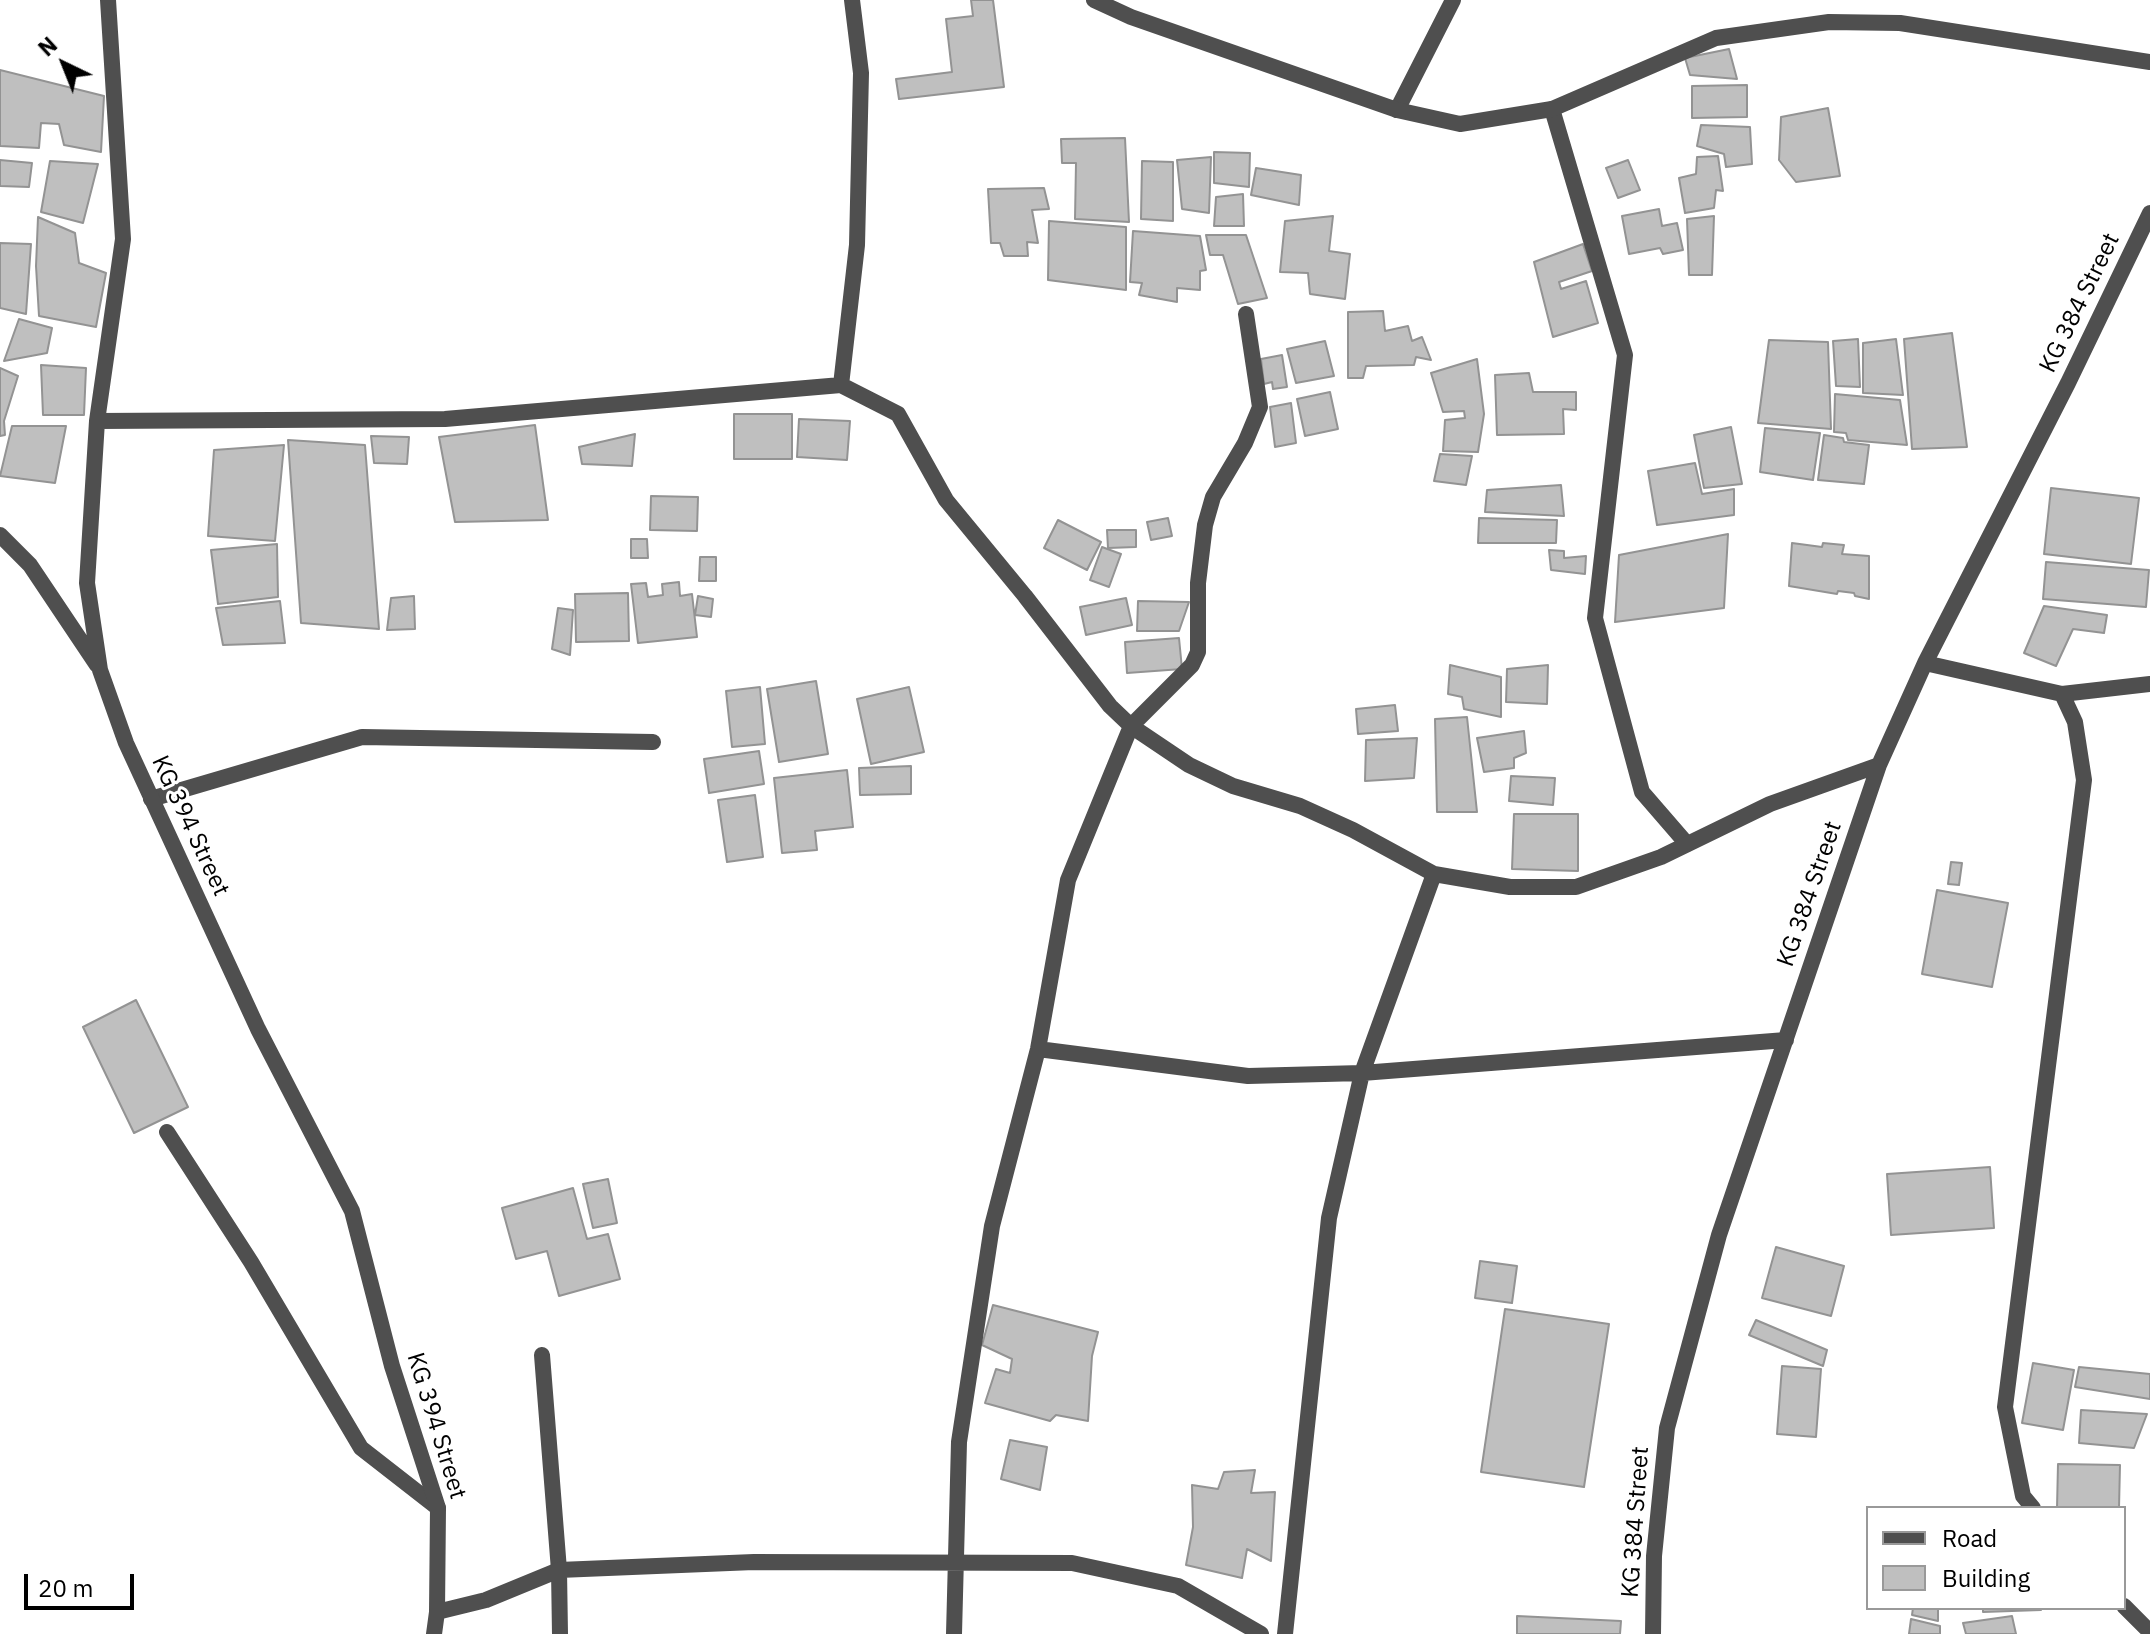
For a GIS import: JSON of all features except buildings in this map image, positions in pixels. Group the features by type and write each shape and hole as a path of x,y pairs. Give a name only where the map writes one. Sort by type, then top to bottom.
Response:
{"street":[{"name":"KG 394 Street","path":"108,0 123,239 97,421 87,583 100,670 126,743 258,1029 352,1211 392,1366 438,1508 434,1634"},
{"path":"841,385 857,245 861,73 852,0"},
{"path":"1094,0 1131,17 1397,110 1460,124 1552,109 1716,38 1829,22 1900,23 2150,62"},
{"path":"1397,110 1453,0"},
{"path":"1552,109 1625,355 1595,618 1642,792 1687,844"},
{"name":"KG 384 Street","path":"1653,1634 1654,1556 1667,1428 1719,1235 1879,765 1925,663 2068,383 2150,213"},
{"path":"954,1634 959,1442 992,1226 1038,1049 1068,880 1131,726 1192,665 1198,652 1198,583 1205,525 1213,497 1245,443 1260,407 1246,314"},
{"path":"97,421 445,419 841,385 898,414 946,500 1110,706 1131,726 1211,776 1233,786 1300,806 1353,830 1434,874 1510,887 1576,887 1661,857 1770,804 1879,765"},
{"path":"0,535 30,565 100,670"},
{"path":"1925,663 2062,694 2150,684"},
{"path":"2031,1506 2023,1496 2005,1407 2084,780 2075,722 2062,694"},
{"path":"151,799 362,737 653,742"},
{"path":"1285,1634 1329,1218 1362,1073 1434,874"},
{"path":"1038,1049 1248,1076 1362,1073 1786,1040"},
{"path":"167,1132 251,1262 361,1448 438,1508"},
{"path":"542,1355 559,1570 560,1634"},
{"path":"437,1612 486,1600 559,1570 754,1562 1072,1563 1178,1586 1261,1634"},
{"path":"2126,1608 2150,1632"}]}
